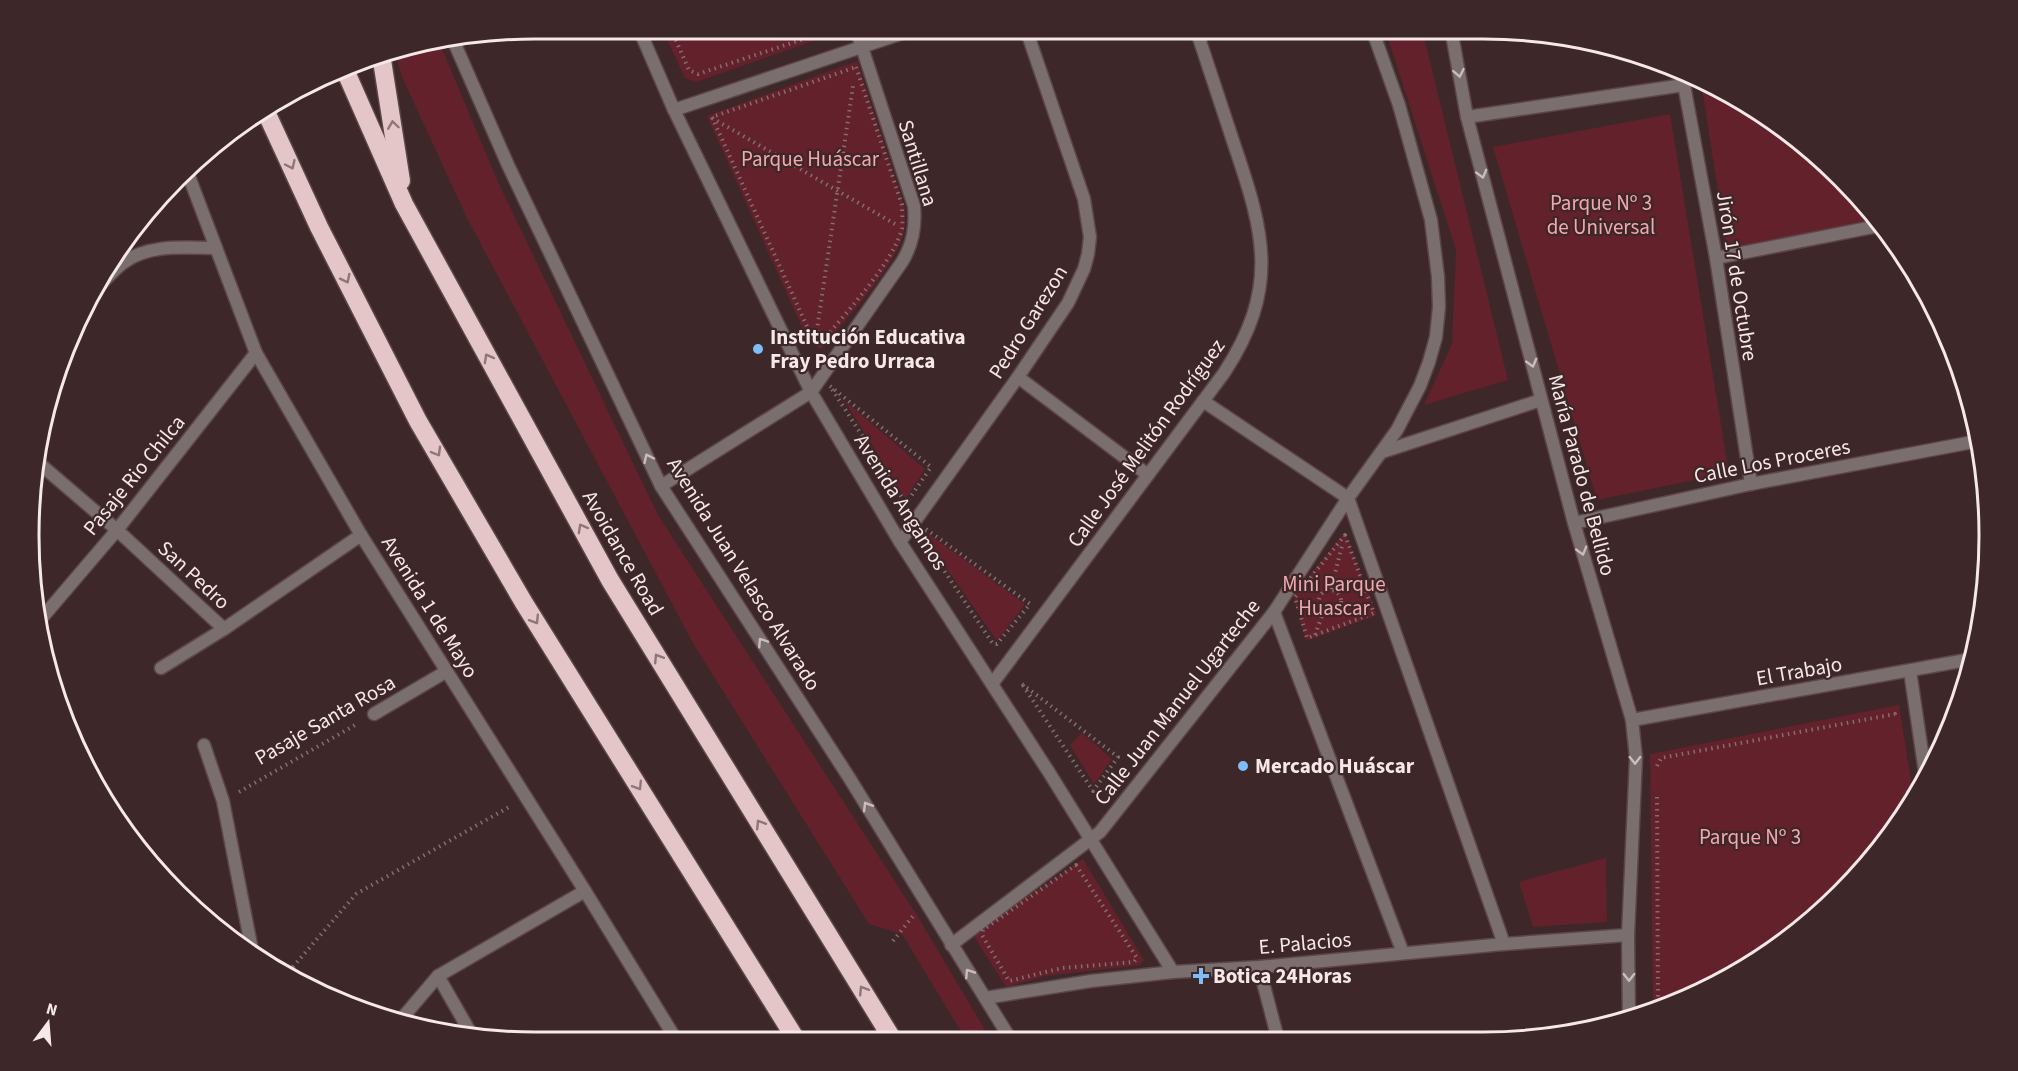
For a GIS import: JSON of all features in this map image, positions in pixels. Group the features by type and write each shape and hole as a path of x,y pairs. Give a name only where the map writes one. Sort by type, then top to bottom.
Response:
{"highway":[{"path":"382,63 404,204"},
{"name":"Avoidance Road","path":"348,76 404,204 610,580 888,1032"},
{"path":"269,118 320,227 418,421 524,603 792,1032"}],"street":[{"name":"Avenida Angamos","path":"643,39 674,110 811,392 900,542 1173,972"},
{"name":"Santillana","path":"661,486 811,392 903,262 910,248 914,233 914,206 858,39"},
{"path":"674,110 885,39"},
{"name":"Pedro Garezon","path":"900,542 1068,303 1078,284 1088,254 1090,237 1084,199 1029,39"},
{"name":"Calle José Melitón Rodríguez","path":"992,684 1203,401 1239,351 1250,327 1261,277 1262,251 1259,225 1251,194 1199,39"},
{"name":"Calle Juan Manuel Ugarteche","path":"951,945 1100,832 1274,612 1347,498 1397,430 1420,386 1436,337 1439,307 1431,220 1399,105 1376,39"},
{"name":"María Parado de Bellido","path":"1452,39 1467,117 1541,400 1574,523 1632,720 1636,758 1628,935 1629,1010"},
{"name":"Avenida Juan Velasco Alvarado","path":"456,46 508,165 661,486 850,779 1006,1032"},
{"path":"1467,117 1681,80"},
{"name":"Jirón 17 de Octubre","path":"1683,82 1716,258 1751,484"},
{"name":"Avenida 1 de Mayo","path":"190,179 256,353 361,535 671,1032"},
{"path":"1716,258 1871,227"},
{"path":"120,265 141,253 161,249 216,248"},
{"name":"Pasaje Rio Chilca","path":"46,614 117,530 256,353"},
{"path":"1018,377 1148,475"},
{"path":"1382,452 1541,400"},
{"path":"1203,401 1347,498 1504,944"},
{"name":"Calle Los Proceres","path":"1574,523 1751,484 1970,443"},
{"name":"San Pedro","path":"44,467 117,530 224,629 361,535"},
{"path":"1274,612 1403,953"},
{"path":"161,668 224,629"},
{"name":"El Trabajo","path":"1632,720 1963,661"},
{"name":"Pasaje Santa Rosa","path":"374,714 447,671"},
{"path":"1910,671 1924,763"},
{"path":"204,746 223,801 250,941"},
{"path":"405,1014 438,976 585,891"},
{"name":"E. Palacios","path":"985,998 1091,981 1173,972 1259,967 1628,935"},
{"path":"1259,967 1276,1032"},
{"path":"438,976 468,1028"}],"path":[{"path":"675,39 689,70 699,74 804,39"},
{"path":"712,117 856,67"},
{"path":"815,344 856,67"},
{"path":"815,344 820,344 880,270 892,252 902,228 902,206 856,67"},
{"path":"712,117 902,228"},
{"path":"712,117 815,344"},
{"path":"830,386 931,467 909,499 904,502 830,386"},
{"path":"926,529 1030,604"},
{"path":"1331,589 1345,535"},
{"path":"1345,535 1374,613 1307,638 1295,597 1345,535"},
{"path":"1315,635 1324,610 1319,600 1323,592 1331,589 1338,592 1342,598 1338,610 1331,612 1324,610"},
{"path":"1022,684 1048,704 1118,757 1093,791 1022,684"},
{"name":"Pasaje Santa Rosa","path":"223,801 374,714"},
{"path":"1657,776 1657,765 1661,758 1895,714 1897,725"},
{"path":"1907,781 1908,790"},
{"path":"1657,788 1658,1000"},
{"path":"292,968 356,894 526,797"},
{"path":"1076,866 1137,958"},
{"path":"893,941 925,902"},
{"path":"983,930 982,935 1009,981"}],"green space":[{"path":"667,39 819,39 696,82 685,78"},
{"path":"1388,39 1424,39 1508,380 1424,405 1452,344 1456,250"},
{"path":"442,48 499,184 658,515 918,917 986,1032 961,1032 902,934 869,924 694,645 467,218 403,79 396,59"},
{"name":"Parque Huáscar","path":"857,61 905,209 904,232 891,261 880,277 822,349 810,345 707,116"},
{"path":"1702,90 1731,106 1785,142 1834,184 1867,222 1727,249"},
{"name":"Parque Nº 3 de Universal","path":"1670,114 1729,473 1597,500 1493,147"},
{"path":"844,400 925,469 907,497 905,498"},
{"name":"Mini Parque Huascar","path":"1345,532 1377,615 1306,641 1293,596"},
{"path":"929,534 1025,604 997,641 927,540"},
{"name":"Parque Nº 3","path":"1899,705 1912,784 1876,838 1856,863 1810,909 1785,929 1731,965 1702,981 1653,1002 1650,754"},
{"path":"1082,733 1112,759 1094,784 1070,745"},
{"path":"1606,858 1607,922 1533,927 1519,882"},
{"path":"1083,859 1144,960 1140,965 1045,976 1006,987 975,938 977,931"}],"place":[{"name":"Institución Educativa Fray Pedro Urraca","path":"758,349"},
{"name":"Mercado Huáscar","path":"1243,766"},
{"name":"Botica 24Horas","path":"1201,976"}]}
